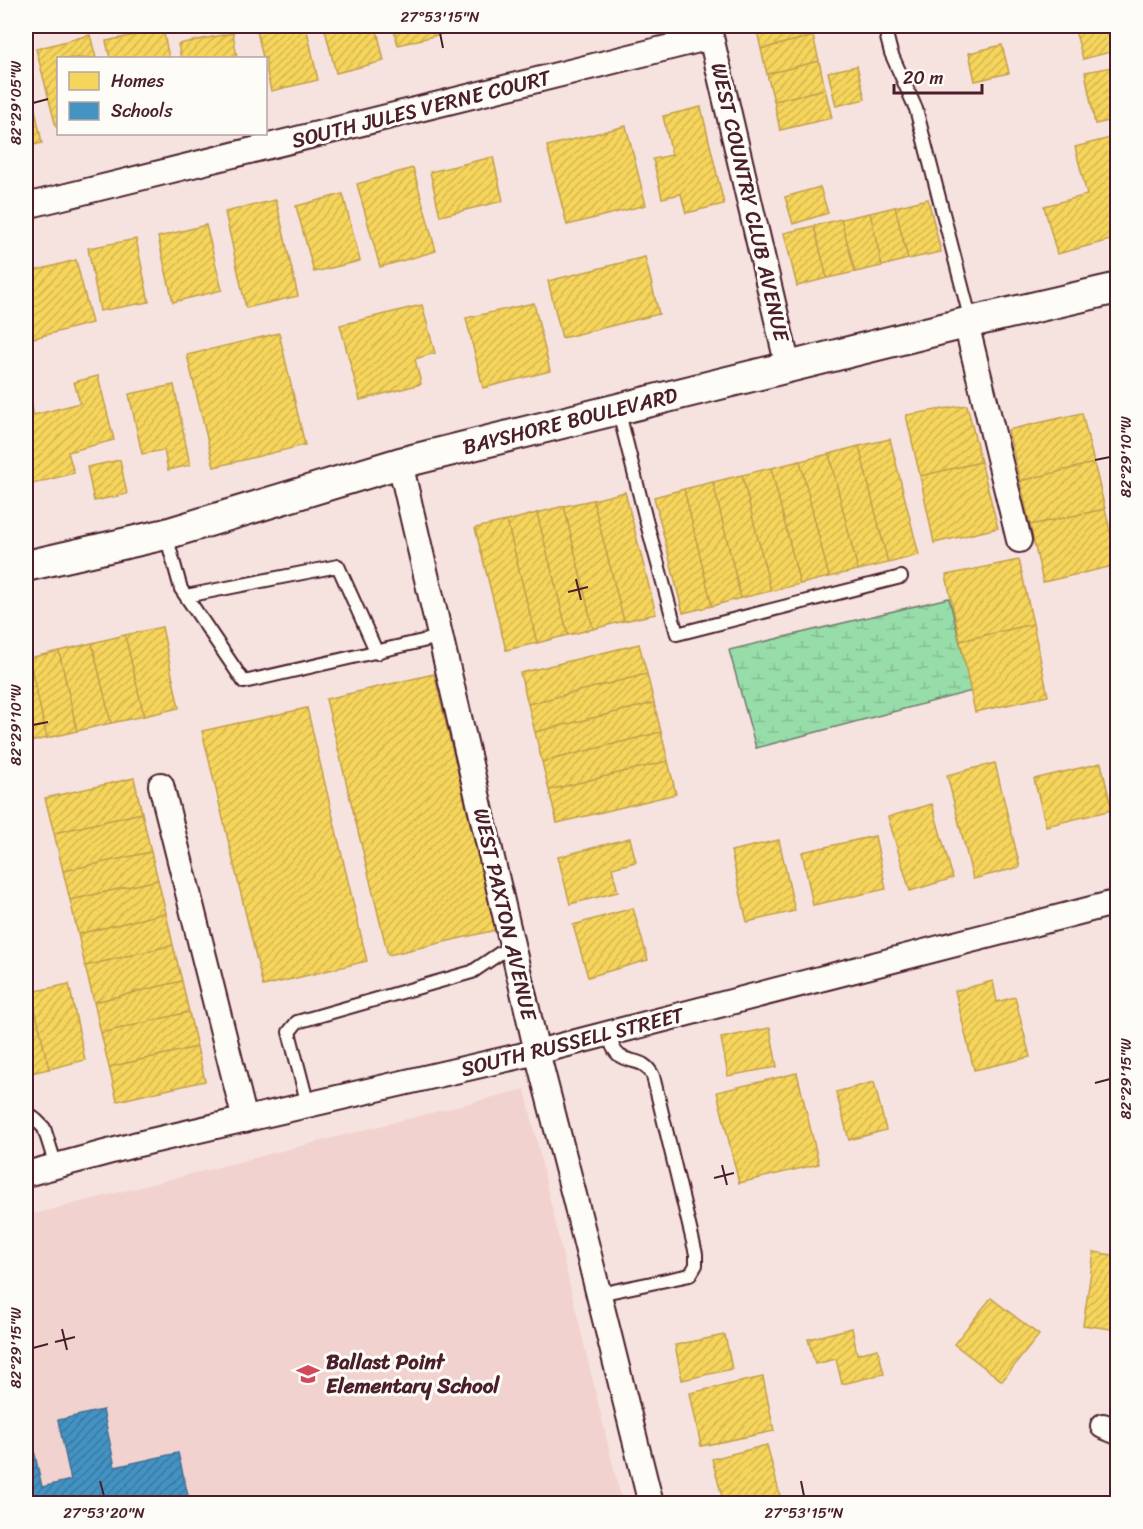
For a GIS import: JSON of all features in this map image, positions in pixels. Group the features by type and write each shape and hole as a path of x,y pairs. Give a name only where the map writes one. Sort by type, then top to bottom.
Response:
{"street":[{"name":"SOUTH JULES VERNE COURT","path":"26,206 711,37"},
{"name":"WEST COUNTRY CLUB AVENUE","path":"711,37 788,367"},
{"name":"BAYSHORE BOULEVARD","path":"26,566 166,534 400,463 1118,288"},
{"path":"969,323 1019,540"},
{"name":"WEST PAXTON AVENUE","path":"400,463 537,1052 651,1503"},
{"path":"162,785 245,1120"},
{"name":"SOUTH RUSSELL STREET","path":"26,1174 134,1145 537,1052 1118,902"}],"lane":[{"path":"884,26 891,53 916,109 969,323"},
{"path":"618,409 677,634 900,578"},
{"path":"166,534 181,588 244,682 440,637"},
{"path":"186,596 339,566 377,652"},
{"path":"308,1105 289,1032 297,1022 472,972 512,945"},
{"path":"599,1294 690,1275 696,1266 696,1254 653,1076 650,1070 642,1064 620,1056 612,1047 608,1034"},
{"path":"26,1114 44,1128 56,1166"}],"shaded area":[{"name":"Ballast Point Elementary School","path":"525,1089 622,1503 26,1504 26,1216"}],"green space":[{"path":"949,598 972,691 756,748 729,650"}],"building: Homes":[{"path":"256,26 306,26 318,80 271,91 267,73 267,57 263,57"},
{"path":"324,26 376,26 384,61 336,73"},
{"path":"393,26 449,26 450,32 398,45"},
{"path":"756,26 810,26 813,36 761,49"},
{"path":"1074,26 1118,26 1118,50 1083,59"},
{"path":"163,29 169,57 110,57 106,41"},
{"path":"233,33 237,57 181,57 178,44"},
{"path":"90,35 96,57 57,57 56,127 36,49"},
{"path":"813,36 819,61 767,74 761,49"},
{"path":"1002,45 1009,73 975,81 969,53"},
{"path":"819,61 825,89 774,101 767,74"},
{"path":"857,66 865,99 836,106 828,72"},
{"path":"1118,66 1118,119 1095,124 1085,72"},
{"path":"26,76 28,76 42,143 26,147"},
{"path":"825,89 832,118 780,130 774,101"},
{"path":"701,107 724,204 686,213 681,194 662,198 653,159 672,155 663,116"},
{"path":"626,126 646,205 567,225 547,146"},
{"path":"1118,136 1118,238 1057,254 1044,206 1087,195 1075,147"},
{"path":"493,157 503,201 440,216 430,172"},
{"path":"413,168 436,251 380,267 357,184"},
{"path":"820,187 828,213 793,224 785,197"},
{"path":"343,194 360,261 314,272 296,206"},
{"path":"928,199 941,252 908,259 895,207"},
{"path":"276,200 298,296 246,308 225,212"},
{"path":"895,207 908,259 882,266 870,213"},
{"path":"870,213 882,266 855,272 841,219"},
{"path":"841,219 855,272 827,278 814,226"},
{"path":"206,225 222,290 173,302 158,237"},
{"path":"814,226 827,278 797,286 784,233"},
{"path":"136,239 149,302 100,311 88,248"},
{"path":"645,257 659,314 562,338 548,281"},
{"path":"76,260 92,323 26,340 26,273"},
{"path":"534,303 550,371 483,388 466,318"},
{"path":"422,305 435,353 415,359 421,384 360,400 340,325"},
{"path":"279,333 305,445 214,467 187,355"},
{"path":"98,376 114,440 68,452 74,473 28,485 26,395 28,394 34,415 80,403 74,382"},
{"path":"174,385 190,465 168,470 164,450 142,454 129,394"},
{"path":"1118,385 1118,424 1110,387"},
{"path":"967,405 981,462 920,476 906,415"},
{"path":"1082,413 1094,463 1020,481 1008,430"},
{"path":"890,439 919,555 888,563 859,446"},
{"path":"859,446 888,563 858,570 829,454"},
{"path":"829,454 858,570 829,577 800,461"},
{"path":"120,460 127,494 94,501 87,467"},
{"path":"800,461 829,577 800,584 771,468"},
{"path":"981,462 998,528 934,543 920,476"},
{"path":"1094,463 1105,509 1030,525 1020,481"},
{"path":"771,468 800,584 771,591 742,475"},
{"path":"742,475 771,591 741,598 713,482"},
{"path":"713,482 741,598 712,606 684,489"},
{"path":"684,489 712,606 683,613 654,497"},
{"path":"625,492 656,614 624,621 593,500"},
{"path":"593,500 624,621 593,629 564,506"},
{"path":"564,506 593,629 568,635 537,513"},
{"path":"1105,509 1118,565 1043,582 1030,525"},
{"path":"537,513 568,635 537,643 507,521"},
{"path":"507,521 537,643 506,650 475,528"},
{"path":"1019,560 1033,624 960,641 946,575"},
{"path":"1033,624 1048,696 975,712 960,641"},
{"path":"162,627 179,708 144,716 125,635"},
{"path":"125,635 144,716 111,723 92,643"},
{"path":"92,643 111,723 77,731 59,651"},
{"path":"639,644 647,674 528,704 520,673"},
{"path":"59,651 77,731 47,738 29,658"},
{"path":"29,658 47,738 26,743 26,659"},
{"path":"434,674 496,930 388,955 326,699"},
{"path":"647,674 654,703 535,732 528,704"},
{"path":"654,703 661,732 542,762 535,732"},
{"path":"307,708 367,961 263,986 202,731"},
{"path":"661,732 668,761 549,790 542,762"},
{"path":"668,761 676,794 557,823 549,790"},
{"path":"995,763 1020,867 973,879 947,775"},
{"path":"1101,763 1112,810 1046,826 1034,779"},
{"path":"134,778 142,813 54,833 45,798"},
{"path":"932,804 953,878 910,891 888,817"},
{"path":"142,813 151,852 63,871 54,833"},
{"path":"875,836 886,889 813,905 802,852"},
{"path":"630,838 636,862 612,868 618,892 570,904 558,857"},
{"path":"779,840 795,911 747,922 731,851"},
{"path":"151,852 158,880 70,900 63,871"},
{"path":"158,880 166,913 78,934 70,900"},
{"path":"633,908 648,960 588,977 573,925"},
{"path":"166,913 173,945 85,966 78,934"},
{"path":"173,945 182,981 94,1002 85,966"},
{"path":"182,981 189,1012 101,1033 94,1002"},
{"path":"993,981 997,1002 1015,997 1030,1057 974,1070 955,991"},
{"path":"69,984 85,1060 49,1069 31,992"},
{"path":"31,992 49,1069 26,1074 26,994"},
{"path":"189,1012 197,1047 109,1067 101,1033"},
{"path":"770,1028 777,1067 728,1076 721,1038"},
{"path":"197,1047 205,1081 117,1101 109,1067"},
{"path":"797,1073 819,1164 739,1183 717,1092"},
{"path":"874,1082 886,1130 849,1140 836,1092"},
{"path":"1094,1252 1118,1256 1118,1330 1083,1325"},
{"path":"991,1298 1039,1335 1002,1381 954,1344"},
{"path":"852,1328 857,1354 878,1349 884,1374 842,1384 836,1359 815,1364 808,1339"},
{"path":"725,1335 732,1369 682,1380 675,1345"},
{"path":"763,1377 774,1431 701,1446 690,1393"},
{"path":"767,1445 780,1496 752,1504 724,1504 712,1459"}],"building: Schools":[{"path":"103,1410 115,1467 178,1453 190,1504 76,1504 75,1496 47,1502 47,1504 26,1504 26,1414 42,1487 71,1480 58,1420"}],"place":[{"name":"Ballast Point Elementary School","path":"308,1374"}]}
